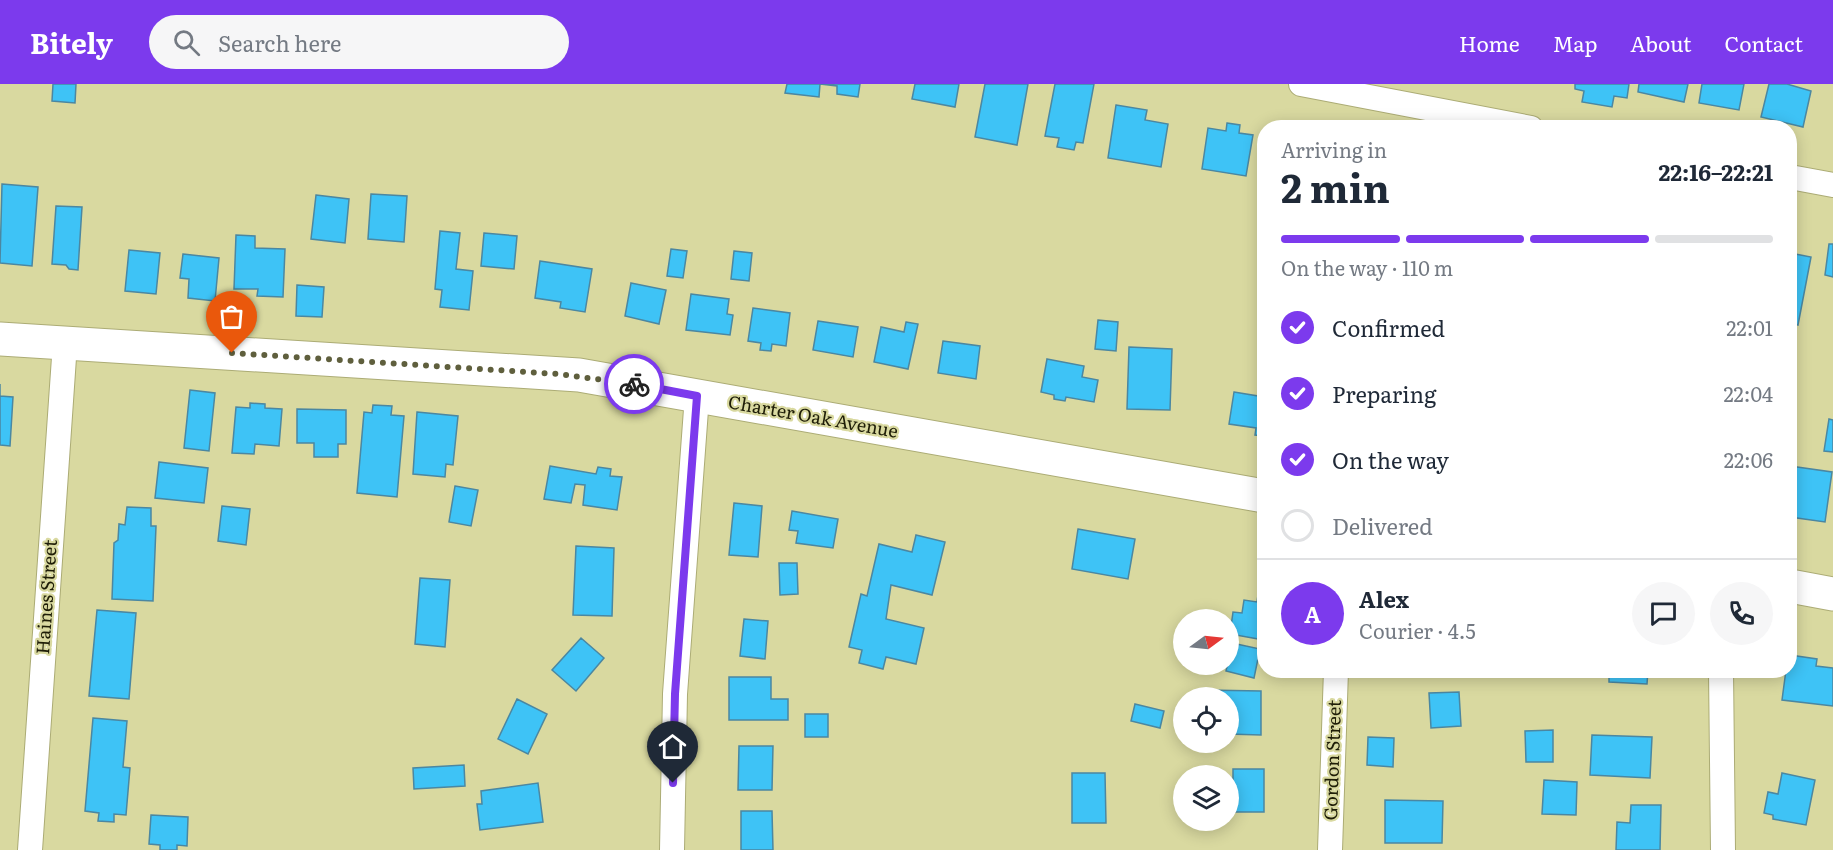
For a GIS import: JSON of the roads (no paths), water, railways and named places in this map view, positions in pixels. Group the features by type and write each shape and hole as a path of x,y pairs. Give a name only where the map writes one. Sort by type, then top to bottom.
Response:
{"street":[{"path":"1301,84 1488,120"},
{"path":"1797,178 1833,185"},
{"name":"Charter Oak Avenue","path":"0,339 579,375 1257,495"},
{"name":"Haines Street","path":"30,850 65,343"},
{"path":"672,850 675,694 697,396"},
{"path":"1797,587 1833,594"},
{"name":"Gordon Street","path":"1330,850 1336,678"},
{"path":"1720,678 1723,850"}]}
